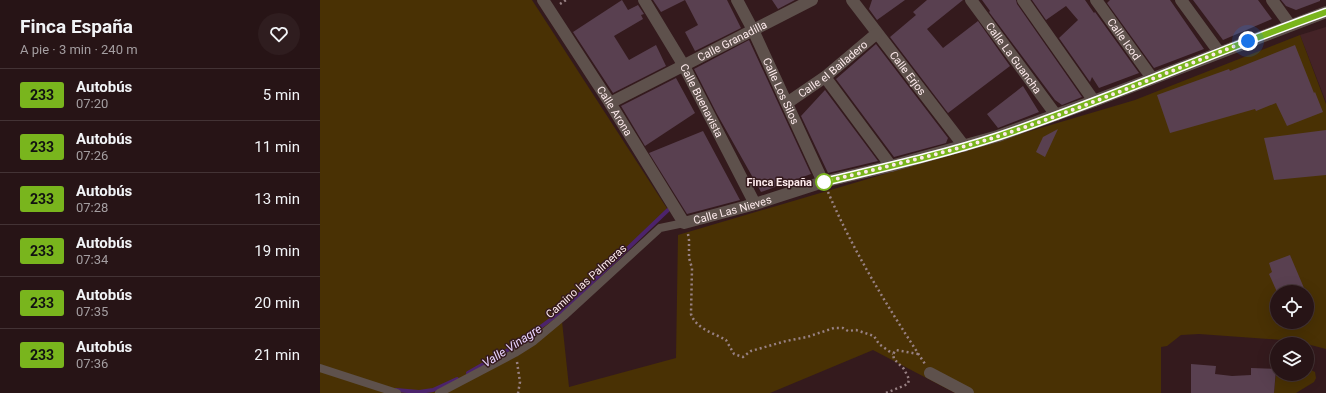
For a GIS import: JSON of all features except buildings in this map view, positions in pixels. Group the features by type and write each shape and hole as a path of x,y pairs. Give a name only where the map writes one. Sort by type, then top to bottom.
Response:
{"street":[{"name":"Calle Arona","path":"543,0 610,103 684,223"},
{"name":"Calle Buenavista","path":"644,0 684,66 755,204"},
{"name":"Calle Los Silos","path":"738,0 824,182"},
{"name":"Calle Granadilla","path":"610,103 812,0"},
{"name":"Calle La Guancha","path":"972,0 1056,115"},
{"path":"1023,0 1094,101"},
{"name":"Calle Icod","path":"1096,0 1152,78"},
{"path":"1181,0 1219,52"},
{"path":"1272,0 1290,25"},
{"name":"Calle Erjos","path":"853,1 876,34 964,146"},
{"name":"Calle Las Nieves","path":"684,223 755,204 824,182 891,166 998,136 1094,101 1326,12"},
{"name":"Calle el Bailadero","path":"787,103 825,77 876,34"},
{"path":"825,77 891,166"},
{"path":"930,372 968,393"}],"lane":[{"name":"Camino las Palmeras","path":"439,393 516,353 534,341 564,316 660,228 684,223"},
{"path":"320,368 397,393"}],"path":[{"path":"824,182 843,227 879,291 930,372"},
{"path":"684,223 689,240 689,258 692,268 691,314 693,321 709,333 726,340 734,354 742,357 751,351 786,341 808,337 834,328 865,332 874,336 879,344 893,354 894,359 904,369 909,379 908,384 886,393"},
{"path":"893,354 896,350 904,350 918,354"},
{"path":"516,353 520,382 518,393"}],"shaded area":[{"path":"320,0 532,0 668,210 561,312 569,387 676,358 678,235 1135,100 1300,35 1326,104 1326,349 1314,346 1314,337 1270,337 1270,339 1199,334 1181,335 1167,346 1161,347 1161,393 955,393 873,350 770,393 320,393"},
{"path":"1326,27 1326,102 1300,35"},
{"path":"1315,372 1316,378 1314,382 1296,393 1274,393 1275,381 1314,381"}],"waterway":[{"name":"Valle Vinagre","path":"468,373 513,347 561,312 668,210"},
{"name":"Valle Vinagre","path":"396,390 419,392 433,390 457,379"}],"bus line":[{"name":"233","path":"824,182 891,166 998,136 1082,106 1326,12"}],"place":[{"name":"Finca España","path":"824,182"}],"route":[{"path":"824,182 891,166 998,136 1082,106 1248,41"}]}
